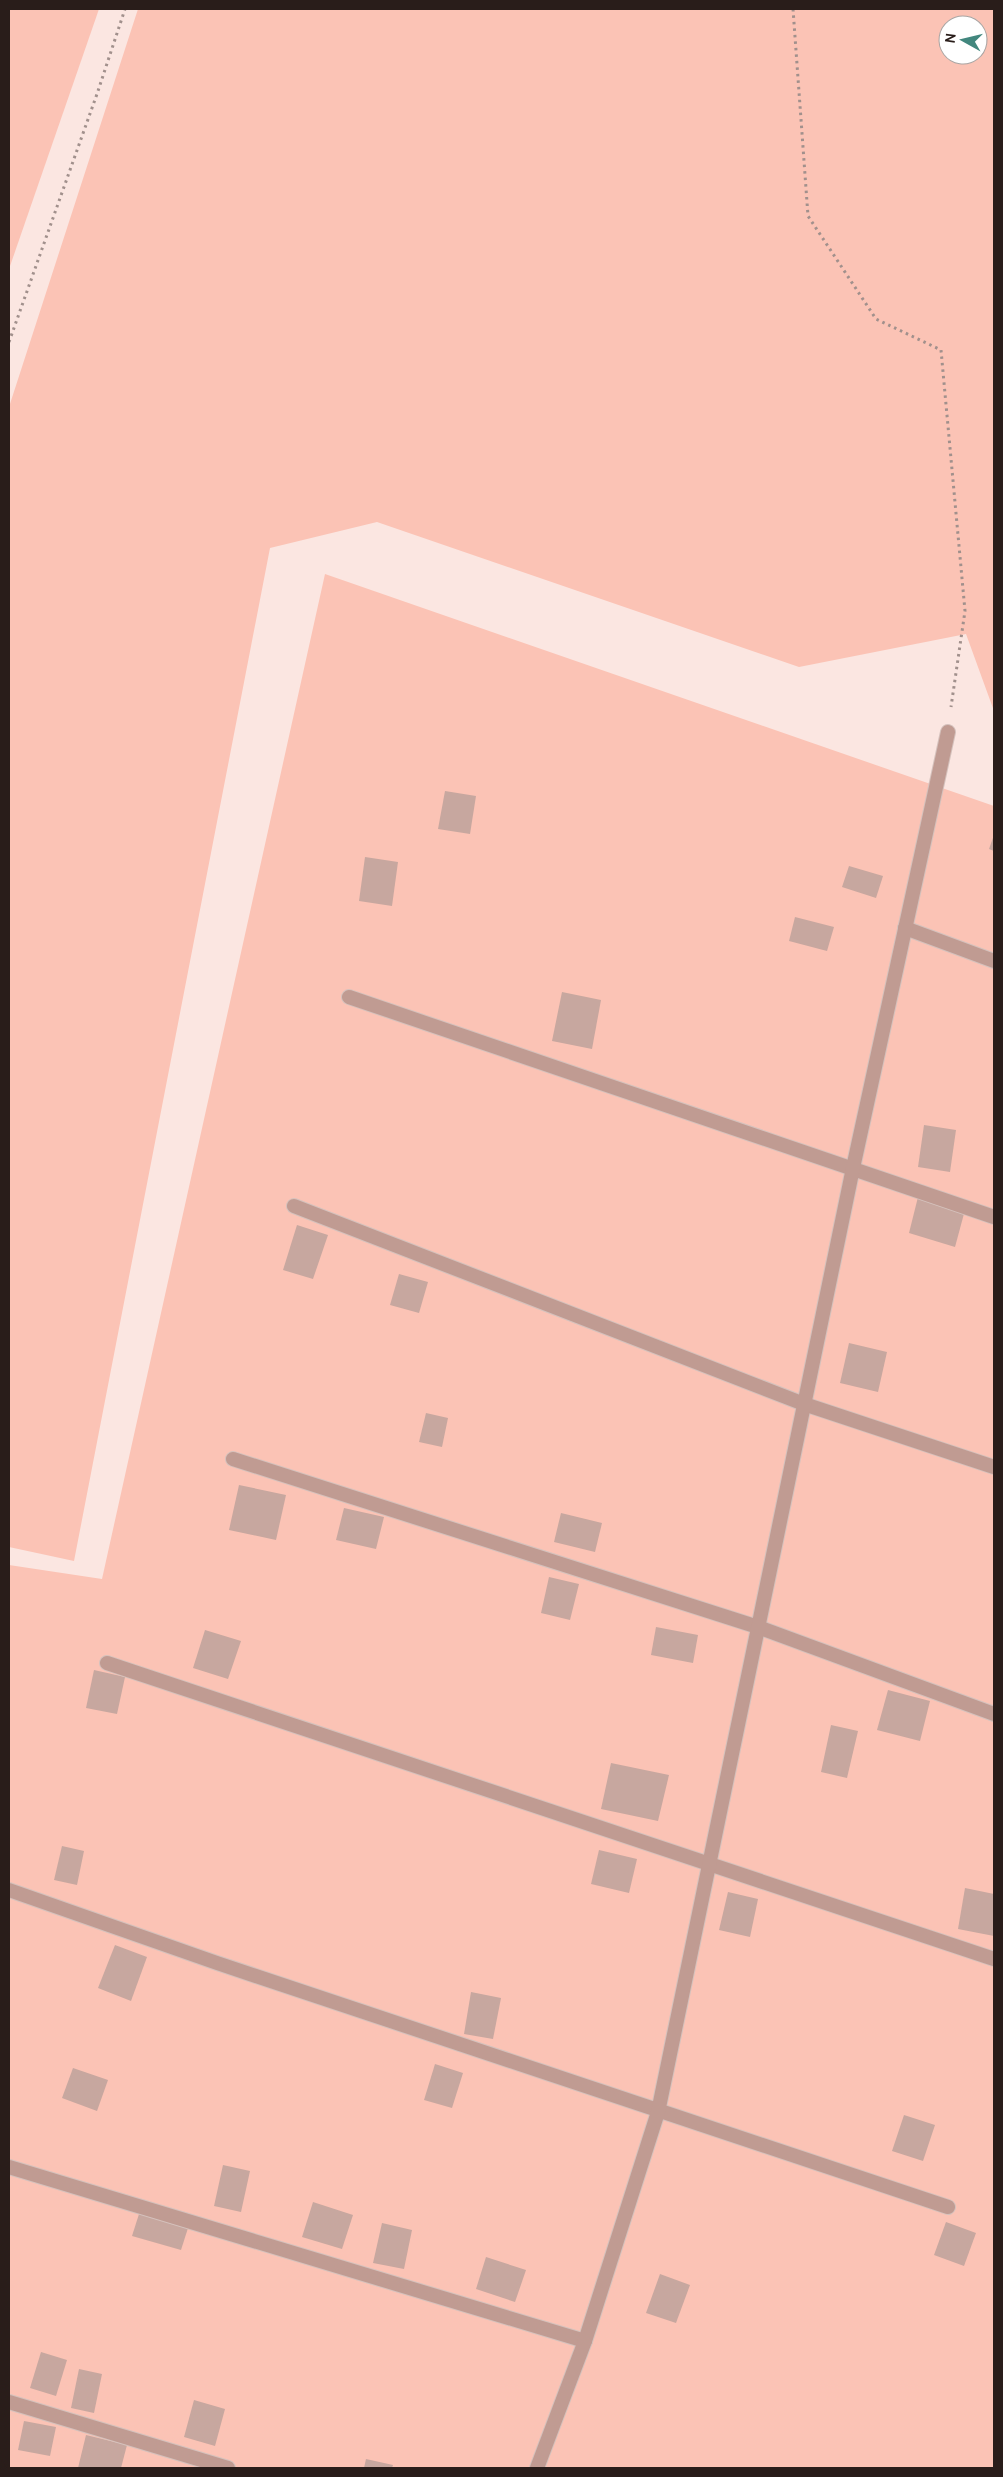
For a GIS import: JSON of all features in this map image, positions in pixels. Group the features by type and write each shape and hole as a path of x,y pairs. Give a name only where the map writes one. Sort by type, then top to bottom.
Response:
{"street":[{"path":"537,2468 585,2341 658,2112 853,1168 948,732"},
{"path":"906,928 994,960"},
{"path":"349,997 994,1217"},
{"path":"294,1206 804,1404 994,1467"},
{"path":"233,1459 758,1627 994,1714"},
{"path":"107,1663 994,1959"},
{"path":"9,1890 217,1963 658,2112 948,2206"},
{"path":"9,2167 585,2341"},
{"path":"9,2402 228,2468"}],"path":[{"path":"9,342 98,94 125,9"},
{"path":"794,9 808,216 876,319 941,350 965,610 948,732"}],"shaded area":[{"path":"9,9 99,9 9,269"},
{"path":"138,9 994,9 994,711 966,634 799,667 377,522 270,548 74,1561 9,1547 9,407"},
{"path":"325,574 994,806 994,2468 9,2468 9,1565 102,1579"}],"building":[{"path":"445,791 476,796 470,834 438,829"},
{"path":"994,835 994,851 989,849"},
{"path":"365,857 398,862 392,906 359,901"},
{"path":"849,866 883,876 876,898 842,887"},
{"path":"795,917 834,927 827,951 789,941"},
{"path":"562,992 601,1000 592,1049 552,1041"},
{"path":"924,1125 956,1130 950,1172 918,1167"},
{"path":"918,1197 965,1210 955,1247 909,1233"},
{"path":"297,1225 328,1235 313,1279 283,1270"},
{"path":"399,1274 428,1282 419,1313 390,1305"},
{"path":"849,1343 887,1352 878,1392 840,1383"},
{"path":"426,1413 448,1418 442,1447 419,1442"},
{"path":"239,1485 286,1495 276,1540 229,1530"},
{"path":"344,1508 384,1517 376,1549 336,1540"},
{"path":"561,1513 602,1523 595,1552 554,1542"},
{"path":"549,1577 579,1584 570,1620 541,1613"},
{"path":"656,1627 698,1635 693,1663 651,1655"},
{"path":"205,1630 241,1641 228,1679 193,1668"},
{"path":"94,1670 125,1677 117,1714 86,1708"},
{"path":"888,1690 930,1701 920,1741 877,1730"},
{"path":"831,1725 858,1731 847,1778 821,1772"},
{"path":"611,1763 669,1775 658,1821 601,1809"},
{"path":"62,1846 84,1851 77,1885 54,1880"},
{"path":"599,1850 637,1859 629,1893 591,1884"},
{"path":"965,1888 994,1894 994,1936 958,1929"},
{"path":"728,1892 758,1899 750,1937 719,1930"},
{"path":"115,1945 147,1957 131,2001 98,1988"},
{"path":"471,1992 501,1998 493,2039 464,2034"},
{"path":"435,2064 463,2073 452,2108 424,2100"},
{"path":"73,2068 108,2080 97,2111 62,2098"},
{"path":"904,2115 935,2125 923,2161 892,2151"},
{"path":"223,2165 250,2171 241,2212 214,2206"},
{"path":"313,2202 353,2215 342,2249 302,2237"},
{"path":"139,2214 188,2228 181,2250 132,2236"},
{"path":"946,2222 976,2233 964,2266 934,2255"},
{"path":"382,2223 412,2230 404,2269 373,2263"},
{"path":"486,2257 526,2270 515,2302 476,2289"},
{"path":"660,2274 690,2285 676,2323 646,2313"},
{"path":"41,2352 67,2360 56,2396 30,2388"},
{"path":"79,2369 102,2374 94,2413 71,2408"},
{"path":"194,2400 225,2409 215,2446 184,2437"},
{"path":"24,2421 56,2427 50,2456 18,2450"},
{"path":"86,2435 127,2445 121,2468 78,2468"},
{"path":"366,2459 393,2465 392,2468 364,2468"}]}
